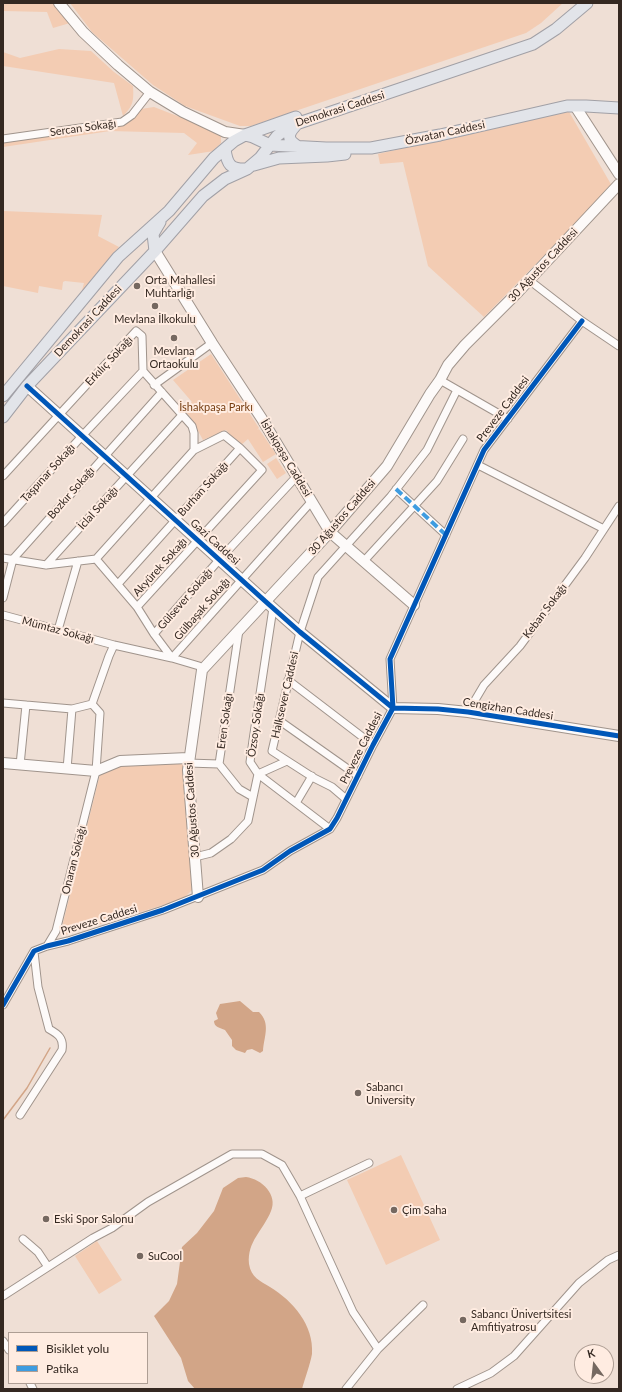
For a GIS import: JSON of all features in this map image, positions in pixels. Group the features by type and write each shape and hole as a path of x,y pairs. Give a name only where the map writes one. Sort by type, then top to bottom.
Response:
{"main road":[{"name":"Demokrasi Caddesi","path":"6,393 118,257 169,211 214,158 245,135 308,112 521,42 541,31 576,3"},
{"name":"Demokrasi Caddesi","path":"3,417 27,386 155,251 203,196 212,188 249,167 260,158 270,146 274,138 283,130 298,123 533,44 587,3"},
{"name":"Özvatan Caddesi","path":"270,146 371,148 440,135 558,108 575,106 619,108"},
{"path":"298,123 290,133 291,141 299,147"},
{"path":"245,135 254,137 270,146"},
{"path":"260,140 262,151 260,158"},
{"path":"225,149 226,157 232,167 237,169 279,158 339,155 371,148"},
{"path":"155,251 153,243 154,230 169,211"},
{"path":"6,393 19,384 24,384 27,386"}],"street":[{"path":"59,3 83,32 118,66 150,92 183,112 226,132 245,135"},
{"name":"Sercan Sokağı","path":"3,138 122,122 132,115 150,92"},
{"path":"575,106 619,174"},
{"path":"225,149 228,144 226,132"},
{"name":"30 Ağustos Caddesi","path":"198,897 188,761 202,670 239,630 269,604 387,466 448,365 465,345 619,184"},
{"name":"İshakpaşa Caddesi","path":"155,251 212,343 260,416 330,532 414,606"},
{"path":"528,280 582,321 619,346"},
{"name":"Preveze Caddesi","path":"34,951 163,910 198,897 263,870 290,851 330,829 338,818 373,745 393,708 390,659 484,450 582,321"},
{"name":"Erkılıç Sokağı","path":"3,476 136,331 142,336 143,372"},
{"path":"154,384 212,343"},
{"path":"143,372 192,426 194,433 194,450"},
{"name":"Taşpınar Sokağı","path":"3,523 82,436 143,372"},
{"path":"440,380 508,419"},
{"name":"Gazi Caddesi","path":"27,386 300,632 393,708"},
{"path":"346,545 396,489 427,450 457,390"},
{"name":"Bozkır Sokağı","path":"13,559 162,392"},
{"name":"İclal Sokağı","path":"46,565 182,415"},
{"path":"3,558 46,565 96,559 194,450 224,435 240,448"},
{"path":"364,561 437,481 463,439"},
{"name":"Akyürek Sokağı","path":"137,607 262,470 240,448"},
{"name":"Burhan Sokağı","path":"118,584 240,448"},
{"path":"478,465 604,529"},
{"name":"Gülsever Sokağı","path":"154,634 219,560 297,476"},
{"path":"396,489 446,535"},
{"name":"Gülbaşak Sokağı","path":"172,658 312,501"},
{"name":"Keban Sokağı","path":"468,712 484,685 520,646 585,558 619,506"},
{"name":"Halksever Caddesi","path":"346,545 318,577 300,632 272,751 332,787 346,799"},
{"path":"3,598 13,559"},
{"path":"96,559 137,607 154,634 172,658"},
{"path":"58,630 78,560"},
{"name":"Özsoy Sokağı","path":"195,857 211,853 231,839 248,822 258,774 250,762 269,604"},
{"name":"Mümtaz Sokağı","path":"3,615 114,645 172,658 199,666 202,670"},
{"name":"Eren Sokağı","path":"239,630 219,764 239,789 253,797"},
{"path":"3,703 72,709 92,704 114,645"},
{"path":"288,680 373,745"},
{"name":"Onaran Sokağı","path":"47,946 56,931 96,771 100,713 92,704"},
{"path":"20,765 26,705"},
{"name":"Cengizhan Caddesi","path":"393,708 438,709 468,712 619,736"},
{"path":"67,769 72,709"},
{"path":"280,721 358,776"},
{"path":"3,763 96,771 120,761 188,761 219,764"},
{"path":"287,761 258,774 330,829"},
{"path":"296,803 312,776"},
{"path":"3,1005 34,951"},
{"path":"20,1115 62,1050 63,1045 60,1035 49,1029 38,987 34,951"},
{"path":"3,1296 93,1238 112,1228 148,1202 232,1154 262,1154 282,1165 300,1196 353,1312 378,1349"},
{"path":"300,1196 369,1163"},
{"path":"23,1239 38,1252 48,1267"},
{"path":"457,1389 491,1373 514,1356 579,1283 608,1260 619,1255"},
{"path":"346,1389 378,1349 423,1305"}],"green space":[{"path":"3,3 53,3 70,23 53,28 47,12 3,11"},
{"path":"70,3 563,3 541,23 526,33 251,126 240,126 185,106 153,85 92,32"},
{"path":"59,49 91,51 114,72 133,86 132,103 123,116 114,83 3,66 3,52 20,58"},
{"path":"154,107 211,129 221,136 221,143 214,151 188,155 197,143 184,133 110,131 3,147 3,141 123,124 141,109"},
{"path":"568,110 612,186 484,317 428,266 403,162 380,164 378,154"},
{"path":"3,211 102,215 98,236 119,247 81,294 84,283 65,281 63,282 62,290 39,286 38,293 3,286"},
{"name":"İshakpaşa Parkı","path":"211,354 259,428 257,430 259,429 276,454 263,462 248,439 240,446 226,430 203,440 191,418 183,409 192,402 173,380"},
{"path":"276,458 286,473 277,479 267,464"},
{"path":"120,763 180,763 183,765 192,890 183,899 65,935 61,931 100,774"},
{"name":"Çim Saha","path":"401,1155 440,1240 386,1265 347,1180"},
{"path":"97,1241 122,1280 99,1294 75,1256"}],"shaded area":[{"path":"240,1001 253,1012 259,1012 265,1021 266,1030 263,1051 260,1053 252,1049 247,1050 245,1053 236,1050 232,1046 232,1040 225,1030 218,1027 214,1023 214,1021 218,1019 216,1013 220,1004"},
{"path":"238,1178 252,1178 263,1184 270,1194 273,1205 268,1218 256,1236 250,1249 250,1268 256,1278 287,1299 300,1315 310,1333 312,1354 302,1389 195,1389 188,1381 181,1358 154,1316 169,1301 177,1284 182,1247 197,1233 214,1211 223,1188"}],"waterway":[{"path":"3,1120 27,1088 50,1048"}],"marked path":[{"path":"396,489 446,535"}],"cycle path":[{"path":"3,1005 34,951 163,910 263,870 290,851 330,829 393,708 390,659 484,450 582,321"},
{"path":"27,386 300,632 393,708 438,709 468,712 619,736"}],"place":[{"name":"Orta Mahallesi Muhtarlığı","path":"137,286"},
{"name":"Mevlana İlkokulu","path":"155,306"},
{"name":"Mevlana Ortaokulu","path":"174,338"},
{"name":"Sabancı University","path":"358,1093"},
{"name":"Çim Saha","path":"394,1210"},
{"name":"Eski Spor Salonu","path":"46,1219"},
{"name":"SuCool","path":"140,1256"},
{"name":"Sabancı Ünivertsitesi Amfitiyatrosu","path":"463,1320"}]}
